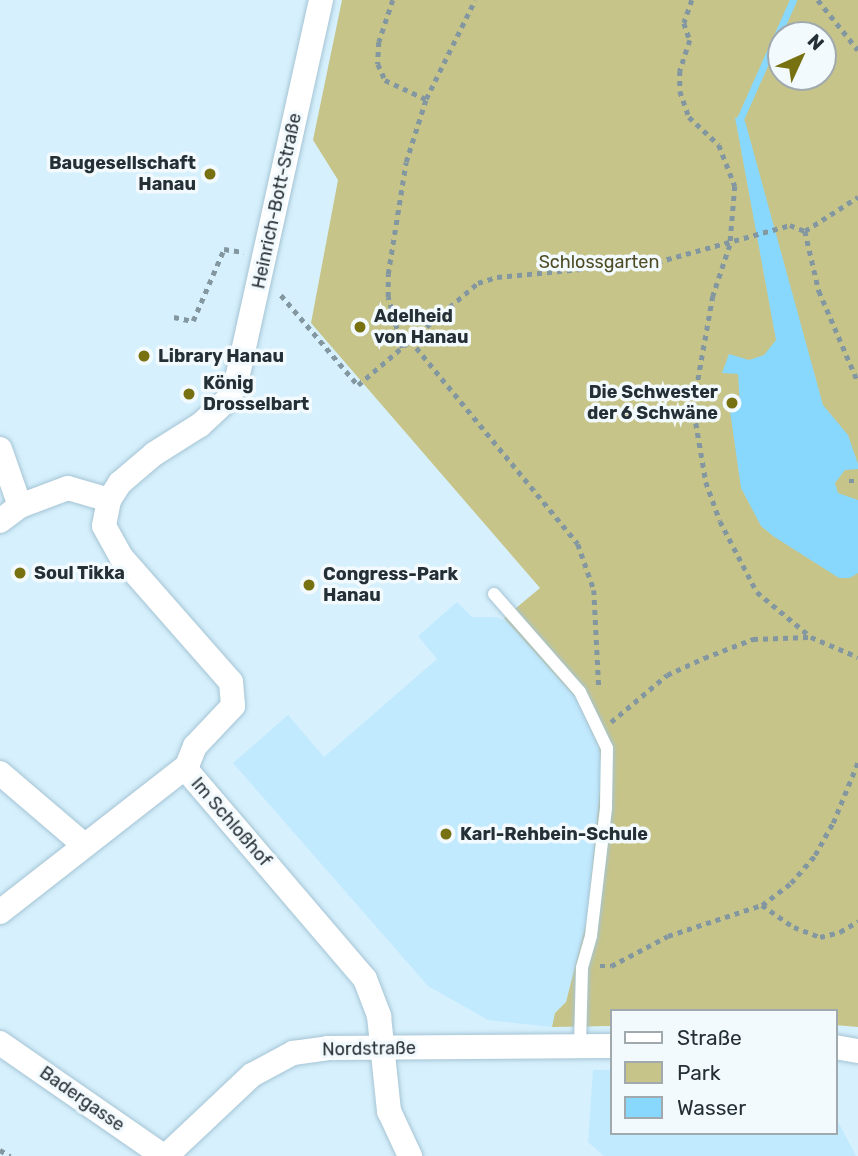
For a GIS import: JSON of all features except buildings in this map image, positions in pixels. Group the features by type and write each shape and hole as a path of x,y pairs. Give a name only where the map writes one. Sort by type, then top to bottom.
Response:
{"street":[{"name":"Heinrich-Bott-Straße","path":"109,500 133,470 200,425 227,400 243,364 321,0"},
{"path":"0,449 20,506"},
{"path":"0,521 20,506 68,488 109,500"},
{"name":"Im Schloßhof","path":"109,500 106,536 231,682 233,706 195,746 187,766 197,786 365,979 379,1016 380,1047 389,1111 410,1156"},
{"path":"0,912 187,766"},
{"path":"0,773 84,845"},
{"name":"Badergasse","path":"0,1043 164,1156"},
{"name":"Nordstraße","path":"164,1156 208,1112 271,1061 310,1050 610,1046"},
{"path":"837,1047 858,1051"}],"lane":[{"path":"494,594 580,692 601,731 608,771 606,808 591,936 582,968 580,1046"}],"path":[{"path":"393,0 379,42 378,64 385,80 426,99"},
{"path":"402,348 388,297 388,274 405,162 426,99 475,0"},
{"path":"692,0 684,23 690,40 680,71 680,91 689,117 719,145 735,186 730,245 713,296 697,386 696,422 706,482 720,521 757,592 811,637 858,657"},
{"path":"818,0 858,50"},
{"path":"805,231 858,197"},
{"path":"294,311 358,385 471,289 497,276 626,267 730,245 790,225 805,231"},
{"path":"805,231 830,321 858,382"},
{"path":"174,317 193,321 224,248 265,255"},
{"path":"410,340 578,544 594,590 599,692"},
{"path":"849,481 858,481"},
{"path":"601,731 667,676 704,658 752,639 811,637"},
{"path":"582,968 611,966 668,936 762,905 791,883 815,855 858,762"},
{"path":"762,905 794,927 820,937 840,932 858,921"},
{"path":"0,1150 10,1156"}],"shaded area":[{"name":"Karl-Rehbein-Schule","path":"457,602 472,617 496,617 511,623 576,698 599,747 602,769 587,920 566,1003 555,1013 552,1027 488,1020 428,986 233,763 288,715 324,757 437,659 418,636"},
{"path":"593,1070 610,1070 610,1135 837,1135 837,1120 856,1156 604,1156 588,1142"}],"green space":[{"name":"Schlossgarten","path":"342,0 858,0 858,1027 837,1025 837,1009 610,1009 610,1026 552,1027 555,1013 566,1002 587,920 602,769 599,747 576,698 504,618 540,588 311,323 338,180 313,140"}],"water":[{"path":"735,117 745,121 823,405 848,435 858,464 858,469 845,470 835,483 838,493 858,500 858,573 850,578 839,578 773,536 761,526 741,488 730,411 740,408 738,374 722,373 729,354 749,360 764,355 776,340"}],"waterway":[{"path":"740,119 793,0"}],"place":[{"name":"Baugesellschaft Hanau","path":"210,174"},
{"name":"Adelheid von Hanau","path":"360,327"},
{"name":"Library Hanau","path":"144,356"},
{"name":"König Drosselbart","path":"189,394"},
{"name":"Die Schwester der 6 Schwäne","path":"732,403"},
{"name":"Soul Tikka","path":"20,573"},
{"name":"Congress-Park Hanau","path":"309,585"},
{"name":"Karl-Rehbein-Schule","path":"446,834"}]}
